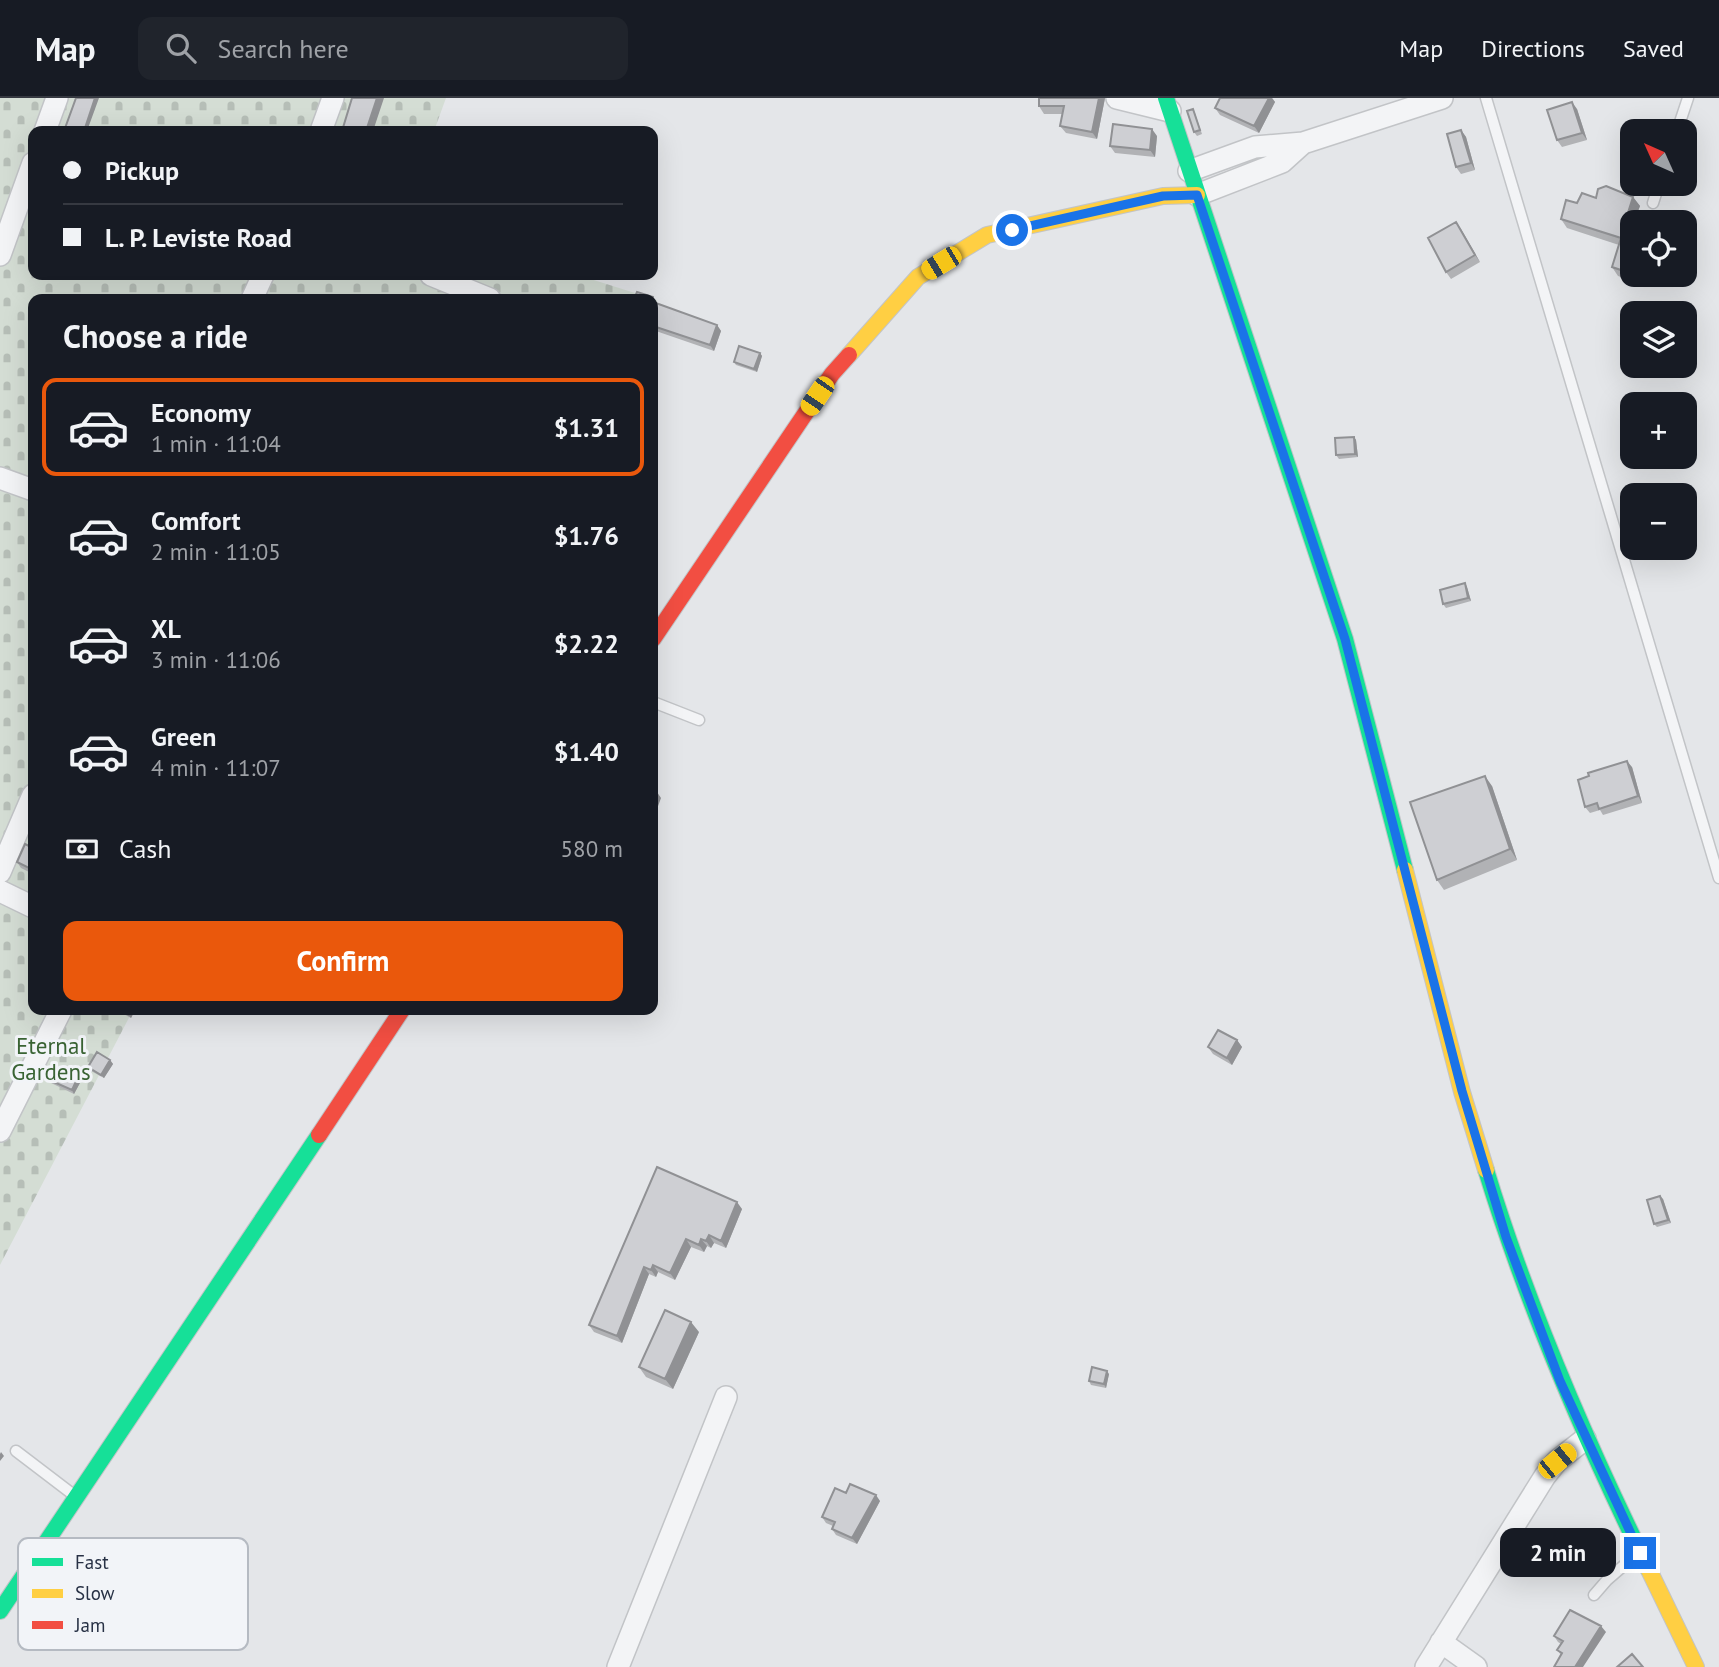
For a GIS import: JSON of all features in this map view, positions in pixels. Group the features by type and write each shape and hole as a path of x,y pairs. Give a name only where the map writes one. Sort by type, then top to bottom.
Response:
{"main road":[{"path":"1168,105 1345,639 1462,1091 1506,1237 1585,1439 1692,1666"},
{"path":"1163,196 1189,171"},
{"path":"658,632 832,374 918,277 987,235 1163,196 1197,195"},
{"path":"48,1538 399,1015"},
{"path":"0,1611 18,1583"}],"street":[{"path":"47,126 57,98"},
{"path":"323,126 333,98"},
{"path":"1117,98 1168,105"},
{"path":"1189,171 1255,147 1303,143 1442,98"},
{"path":"1197,195 1282,162 1303,143"},
{"path":"0,255 28,177"},
{"path":"443,280 478,294"},
{"path":"0,478 28,488"},
{"path":"0,872 28,807"},
{"path":"0,891 28,905"},
{"path":"0,1131 58,1015"},
{"path":"618,1667 726,1397"},
{"path":"1426,1667 1545,1476 1557,1461 1585,1439"},
{"path":"1441,1642 1476,1667"}],"lane":[{"path":"1486,98 1719,878"},
{"path":"1681,119 1688,98"},
{"path":"1653,203 1655,196"},
{"path":"658,704 699,720"},
{"path":"16,1451 75,1496"},
{"path":"1594,1595 1607,1580 1640,1553"}],"green space":[{"name":"Eternal Gardens","path":"0,98 446,98 436,126 28,126 28,280 594,280 638,294 28,294 28,1015 130,1015 0,1265"}],"building":[{"path":"76,98 95,98 86,126 66,126"},
{"path":"352,98 377,98 368,126 344,126"},
{"path":"1039,98 1099,98 1092,132 1060,126 1064,106 1039,106"},
{"path":"1220,98 1269,98 1254,126 1215,108"},
{"path":"1572,102 1582,133 1557,140 1547,110"},
{"path":"1193,109 1200,130 1194,132 1187,111"},
{"path":"1113,124 1152,129 1150,150 1110,146"},
{"path":"1461,130 1471,163 1456,167 1447,134"},
{"path":"1606,186 1620,192 1620,196 1633,197 1629,210 1620,210 1620,238 1561,219 1566,200 1577,203 1582,193 1596,198 1598,189"},
{"path":"1456,222 1475,255 1446,272 1428,238"},
{"path":"1620,241 1620,270 1612,267"},
{"path":"658,304 717,325 710,345 658,328"},
{"path":"739,346 760,353 754,369 734,362"},
{"path":"1354,437 1355,454 1336,455 1335,438"},
{"path":"1465,583 1468,598 1443,604 1440,590"},
{"path":"1627,761 1638,796 1599,809 1597,803 1585,807 1578,780 1589,776 1588,773"},
{"path":"1485,776 1510,849 1437,880 1410,802"},
{"path":"25,844 28,846 28,868 17,862"},
{"path":"1218,1030 1237,1040 1227,1058 1208,1047"},
{"path":"97,1052 110,1060 101,1075 88,1067"},
{"path":"53,1066 78,1077 72,1090 47,1079"},
{"path":"657,1167 737,1202 721,1241 709,1235 706,1241 701,1239 699,1245 686,1239 670,1273 653,1265 651,1270 644,1267 617,1336 589,1325"},
{"path":"1660,1196 1668,1220 1654,1224 1647,1200"},
{"path":"665,1310 691,1322 665,1379 639,1367"},
{"path":"1092,1367 1107,1371 1104,1384 1089,1381"},
{"path":"850,1484 876,1495 852,1538 832,1529 835,1522 822,1517 835,1488 846,1493"},
{"path":"1570,1610 1601,1626 1575,1667 1554,1667 1562,1653 1557,1650 1563,1641 1554,1636"},
{"path":"1632,1654 1643,1667 1617,1667"}],"traffic: fast":[{"path":"1166,98 1345,639 1405,870"},
{"path":"49,1538 319,1135"},
{"path":"1486,1170 1520,1272 1559,1373 1649,1570"},
{"path":"0,1611 18,1584"}],"traffic: slow":[{"path":"849,355 918,277 987,235 1163,196 1197,195"},
{"path":"1405,870 1462,1092 1486,1170"},
{"path":"1649,1570 1696,1667"}],"traffic: jam":[{"path":"658,632 832,374 849,355"},
{"path":"319,1135 399,1015"}],"route":[{"path":"1012,230 1163,196 1197,195 1345,639 1462,1091 1506,1237 1560,1381 1640,1553"}]}
